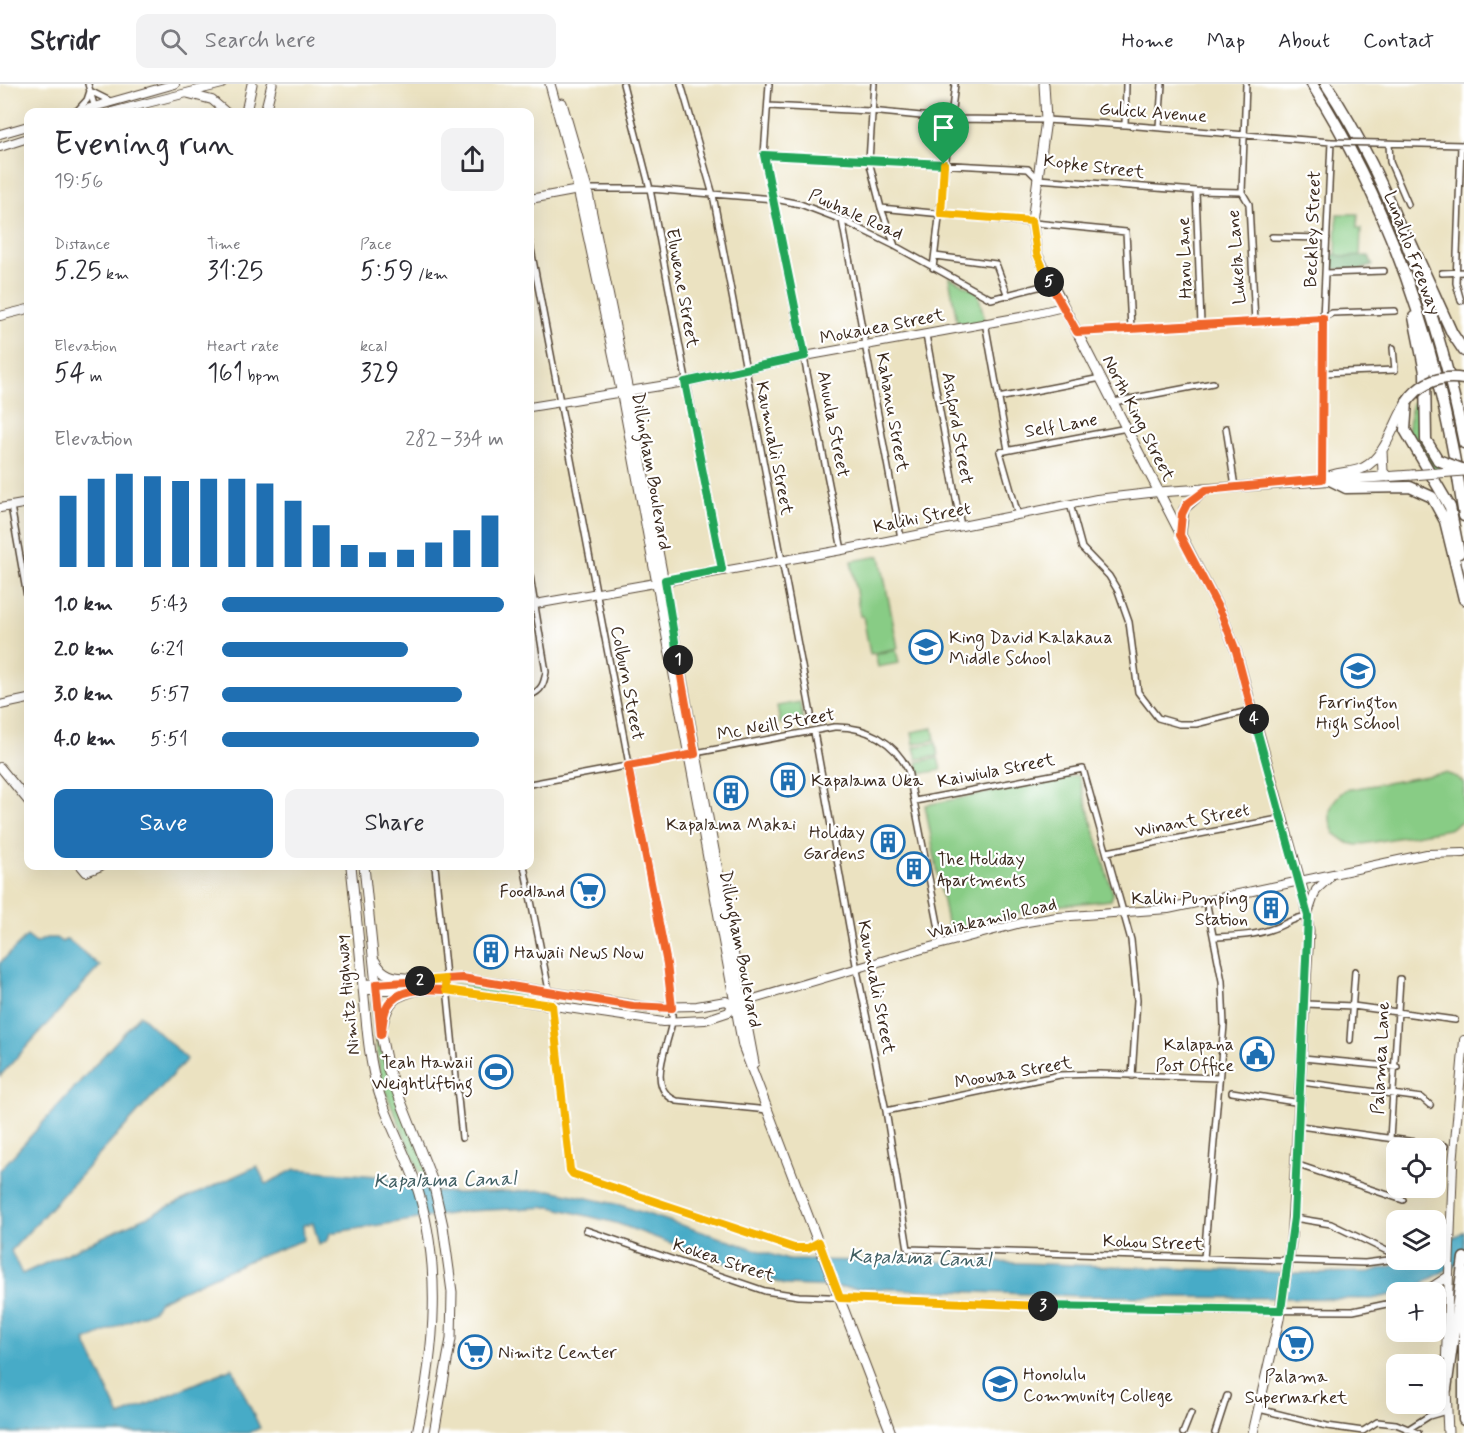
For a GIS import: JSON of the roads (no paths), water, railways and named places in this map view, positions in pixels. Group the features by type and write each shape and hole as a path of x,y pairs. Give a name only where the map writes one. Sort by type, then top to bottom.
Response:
{"highway":[{"name":"Lunalilo Freeway","path":"1312,84 1339,126 1371,189 1403,267 1427,335 1449,424 1464,516"},
{"name":"Lunalilo Freeway","path":"1326,84 1371,167 1423,290 1436,328 1464,443"},
{"path":"1371,167 1420,260 1452,333 1464,351"},
{"path":"1403,267 1424,357 1426,440 1438,460 1464,471"},
{"path":"1464,379 1452,377 1433,381 1416,390 1407,402 1405,430 1450,507 1464,589"},
{"path":"1326,480 1346,488 1410,487 1432,497 1445,521 1464,599"},
{"path":"1446,1389 1464,1260"},
{"path":"1464,1301 1464,1420"}],"main road":[{"path":"127,108 222,84"},
{"path":"247,108 252,84"},
{"path":"266,108 272,84"},
{"path":"550,84 582,189"},
{"path":"557,84 582,189"},
{"name":"North King Street","path":"1044,84 1046,120 1032,221 1037,254 1050,284 1128,428 1158,492 1222,615 1236,651 1308,914 1306,1004 1294,1218 1281,1307 1253,1433"},
{"path":"100,108 170,85"},
{"path":"184,93 209,98 221,108"},
{"path":"0,134 24,127"},
{"path":"0,147 24,139"},
{"name":"Puuhale Road","path":"534,198 582,189"},
{"name":"Dillingham Boulevard","path":"582,189 625,390 736,1004 756,1077 891,1433"},
{"name":"Mokauea Street","path":"534,406 685,382 805,356 1063,308"},
{"path":"0,316 24,310"},
{"path":"1326,480 1333,473 1363,468 1371,462 1382,448 1407,402"},
{"path":"1382,448 1383,472 1388,477"},
{"path":"1326,480 1464,471"},
{"name":"Kalihi Street","path":"534,604 722,569 842,550 1070,504 1158,492 1326,480"},
{"path":"1180,535 1184,509 1206,490"},
{"path":"0,508 24,504"},
{"path":"0,705 24,700"},
{"path":"0,767 24,796"},
{"name":"Waiakamilo Road","path":"363,987 422,985 445,979 462,978 633,1006 672,1008 726,1001 736,1004 942,944 1046,918 1168,909 1333,876 1428,854 1464,853"},
{"name":"Nimitz Highway","path":"351,870 372,1067 391,1126 414,1180 429,1232 433,1282 433,1336 429,1379 417,1433"},
{"name":"Nimitz Highway","path":"364,870 381,1035 390,1077 433,1182 443,1226 452,1292 451,1330 434,1433"},
{"path":"1308,914 1316,890 1333,876"},
{"path":"374,959 380,969 390,978 422,985"},
{"path":"381,1035 387,1007 401,995 422,985"},
{"name":"Waiakamilo Road","path":"422,985 614,1016 672,1022 705,1020 729,1012 736,1004"},
{"path":"1446,1389 1447,1277 1453,1164 1464,1040"},
{"path":"1438,1282 1447,1277"},
{"path":"1446,1411 1448,1433"}],"street":[{"name":"Eluwene Street","path":"623,84 650,189 722,569"},
{"name":"Kaumualii Street","path":"681,84 713,195 811,714"},
{"name":"Ahuula Street","path":"769,84 764,155 775,199 842,550"},
{"path":"874,84 870,111 868,161 881,208 895,246"},
{"path":"933,268 955,84"},
{"path":"1125,125 1126,84"},
{"path":"1159,127 1162,84"},
{"name":"Lukela Lane","path":"1246,84 1242,192 1249,204 1255,322"},
{"path":"89,87 98,97 114,102"},
{"path":"89,87 95,108"},
{"path":"79,108 87,100 89,87"},
{"name":"Gulick Avenue","path":"768,106 870,111 952,119 1046,120 1159,127 1331,142 1463,145"},
{"name":"Beckley Street","path":"1326,480 1323,318 1331,142"},
{"path":"1389,144 1390,162 1408,204"},
{"path":"1461,301 1456,283 1463,145"},
{"name":"Kopke Street","path":"764,155 1028,169 1038,179 1196,191 1242,192"},
{"name":"Puuhale Road","path":"582,189 650,189 775,199 800,204 842,220 895,246 991,299 1050,284"},
{"name":"Hanu Lane","path":"1196,191 1201,324"},
{"path":"881,208 1126,232 1131,328"},
{"name":"Kahanu Street","path":"842,220 901,538"},
{"path":"1272,237 1327,238"},
{"path":"935,256 996,264 1008,296"},
{"name":"Colburn Street","path":"534,265 667,964 672,1022 659,1077 668,1097 687,1103 768,1110"},
{"path":"1326,273 1383,271"},
{"path":"1442,273 1464,272"},
{"path":"1077,332 1323,318 1332,314 1395,311"},
{"path":"985,322 1008,450"},
{"name":"Ashford Street","path":"926,335 961,526"},
{"path":"1323,373 1395,370 1393,348"},
{"path":"998,398 1101,378"},
{"path":"1114,402 1213,383"},
{"name":"Self Lane","path":"1018,514 1000,452 1128,428"},
{"path":"1226,428 1235,487"},
{"path":"1070,504 1082,548 1109,576 1121,598 1129,622 1138,692 1158,718 1179,724 1196,724 1252,710"},
{"path":"11,506 24,579"},
{"path":"534,614 546,672 543,684 534,694"},
{"name":"Mc Neill Street","path":"534,783 847,726 878,736 903,761 915,801 942,944"},
{"name":"Kaumualii Street","path":"814,732 857,970 886,1111 908,1249"},
{"name":"Kaiwiula Street","path":"915,801 1083,769 1107,852"},
{"name":"Winant Street","path":"1107,852 1283,818"},
{"path":"1107,852 1125,912 1135,968 1137,1000 1132,1076"},
{"path":"435,870 462,1138"},
{"path":"525,870 550,992 563,1119 570,1170 573,1174 794,1248 808,1248 819,1242"},
{"path":"1204,1258 1224,1025 1222,981 1206,900"},
{"path":"1214,937 1252,934 1273,929 1308,914"},
{"path":"1350,1040 1355,971"},
{"name":"Palamea Lane","path":"1390,1138 1397,1067 1400,979"},
{"path":"1306,1004 1353,1006 1455,1020"},
{"path":"1303,1058 1397,1067"},
{"name":"Moowaa Street","path":"886,1111 1060,1075 1219,1078"},
{"path":"1301,1082 1422,1098 1430,1106"},
{"path":"1232,1092 1301,1103"},
{"path":"1300,1126 1386,1138"},
{"path":"1298,1165 1402,1200"},
{"path":"1294,1218 1330,1224 1386,1251"},
{"name":"Kokea Street","path":"586,1230 765,1291 840,1298 928,1303 1281,1307 1353,1311 1386,1304"},
{"path":"1446,1237 1450,1236"},
{"name":"Kohou Street","path":"908,1249 1204,1258 1288,1266 1386,1260"},
{"path":"1215,1433 1227,1396"},
{"path":"1259,1409 1327,1426 1363,1431 1377,1422 1396,1424 1418,1433"},
{"path":"1183,1433 1191,1413"},
{"path":"1410,1428 1436,1414"}],"water":[{"path":"27,936 36,943 46,938 56,938 62,942 67,939 100,966 0,1076 0,963"},
{"path":"140,1015 187,1059 11,1251 22,1274 257,1166 266,1184 295,1169 377,1176 428,1191 458,1193 550,1190 620,1205 788,1260 990,1262 1300,1273 1369,1272 1386,1268 1386,1270 1446,1270 1446,1243 1464,1231 1464,1260 1425,1282 1386,1282 1386,1296 1372,1299 1081,1296 785,1285 616,1223 551,1207 468,1211 330,1233 328,1240 319,1245 313,1223 303,1225 304,1240 248,1261 159,1301 154,1310 85,1341 120,1416 232,1368 260,1428 249,1433 0,1433 0,1170"}],"place":[{"name":"King David Kalakaua Middle School","path":"926,647"},
{"name":"Farrington High School","path":"1358,671"},
{"name":"Kapalama Uka","path":"788,780"},
{"name":"Kapalama Makai","path":"731,793"},
{"name":"Holiday Gardens","path":"888,842"},
{"name":"The Holiday Apartments","path":"914,869"},
{"name":"Foodland","path":"588,891"},
{"name":"Kalihi Pumping Station","path":"1271,908"},
{"name":"Hawaii News Now","path":"491,952"},
{"name":"Kalapana Post Office","path":"1257,1054"},
{"name":"Teah Hawaii Weightlifting","path":"496,1072"},
{"name":"Palama Supermarket","path":"1296,1344"},
{"name":"Nimitz Center","path":"475,1352"},
{"name":"Honolulu Community College","path":"1000,1384"}],"water label":[{"name":"Kapalama Canal","path":"445,1179"},
{"name":"Kapalama Canal","path":"920,1257"}]}
